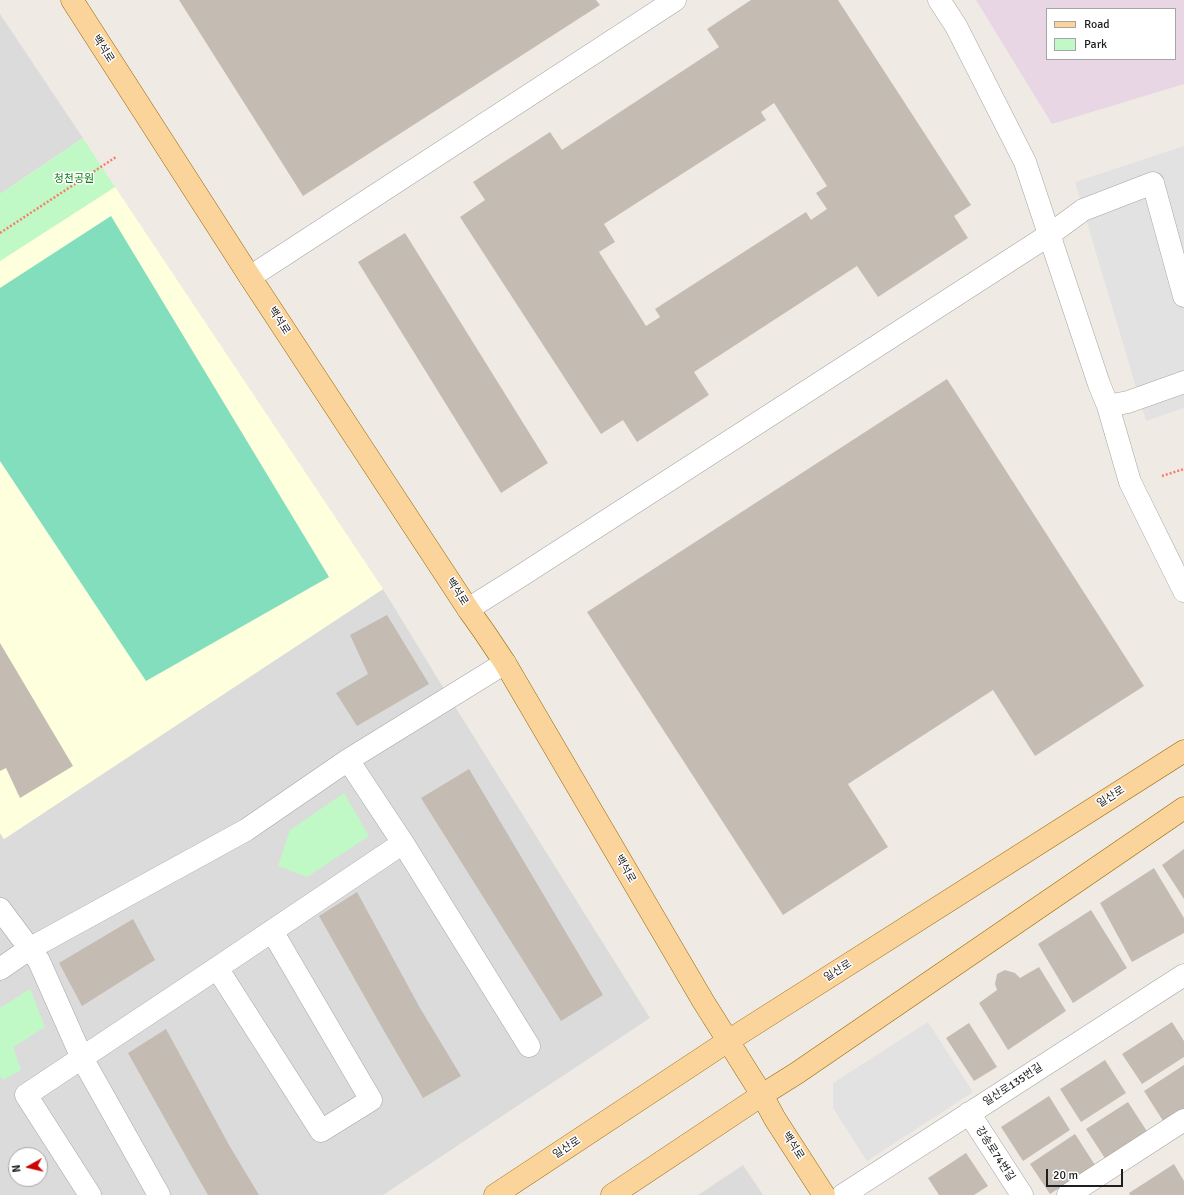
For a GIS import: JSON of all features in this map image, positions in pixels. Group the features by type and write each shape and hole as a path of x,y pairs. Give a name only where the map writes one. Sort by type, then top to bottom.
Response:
{"main road":[{"name":"백석로","path":"72,0 250,277 505,663 728,1041 762,1095 775,1119 824,1195"},
{"name":"일산로","path":"495,1195 728,1041 1184,751"},
{"path":"612,1195 797,1073 1184,808"}],"street":[{"path":"250,277 675,0"},
{"path":"939,0 956,26 1025,162 1099,384 1108,406 1130,482 1184,591"},
{"path":"468,609 1049,235 1083,210 1153,183 1184,296"},
{"path":"1108,406 1128,402 1184,382"},
{"path":"0,969 29,949 246,830 348,760 505,663"},
{"path":"348,760 403,844 529,1046"},
{"path":"90,1195 26,1095 403,844"},
{"path":"0,909 39,961 82,1058 159,1195"},
{"path":"217,968 321,1132 371,1100 272,931"},
{"name":"일산로135번길","path":"843,1195 1184,975"},
{"name":"강송로74번길","path":"969,1114 1022,1195"},
{"path":"1068,1195 1184,1120"}],"path":[{"path":"0,233 116,157"},
{"path":"1162,476 1184,469"}],"shaded area":[{"path":"976,0 1184,0 1184,84 1052,124"},
{"path":"0,14 83,138 0,194"},
{"path":"1184,146 1184,408 1146,421 1075,182"},
{"path":"115,187 383,589 4,839 0,833 0,261"},
{"path":"383,589 650,1018 383,1195 0,1195 0,833 4,839"},
{"path":"928,1022 973,1092 867,1161 833,1108 833,1083"},
{"path":"743,1165 763,1195 698,1195"}],"green space":[{"name":"청천공원","path":"83,138 115,187 0,261 0,194"},
{"path":"111,216 329,577 146,681 0,461 0,288"},
{"path":"344,793 369,836 307,877 278,866 290,830"},
{"path":"30,989 45,1027 13,1047 21,1070 3,1080 0,1076 0,1008"}],"building":[{"path":"179,0 596,0 600,5 303,196"},
{"path":"751,0 838,0 971,205 954,216 968,238 878,297 857,266 694,372 709,395 637,442 623,420 601,434 460,217 485,200 473,182 550,132 562,150 719,47 707,29","holes":["774,103 827,186 816,193 827,209 811,220 806,212 655,309 660,317 646,326 599,252 615,242 604,224 766,120 761,112"]},
{"path":"405,233 548,463 501,493 358,262"},
{"path":"947,379 1144,686 1035,756 993,690 848,784 888,847 783,915 587,612"},
{"path":"387,615 429,684 357,726 336,693 368,674 350,635"},
{"path":"0,643 73,766 20,798 6,768 0,771"},
{"path":"469,769 603,995 561,1021 421,798"},
{"path":"1184,849 1184,899 1162,865"},
{"path":"1154,868 1184,918 1184,933 1132,962 1100,903"},
{"path":"357,892 420,1008 461,1076 423,1098 319,916"},
{"path":"1091,910 1127,968 1073,1003 1038,944"},
{"path":"133,919 155,960 82,1006 59,963"},
{"path":"1039,967 1066,1011 1008,1050 979,1003 997,990 995,984 997,974 1005,970 1015,973 1020,978"},
{"path":"1172,1022 1184,1041 1184,1057 1142,1084 1122,1054"},
{"path":"969,1023 997,1067 974,1081 946,1038"},
{"path":"166,1029 229,1145 259,1195 208,1195 128,1053"},
{"path":"1105,1060 1126,1093 1081,1122 1060,1089"},
{"path":"1184,1065 1184,1112 1165,1124 1144,1091"},
{"path":"1049,1096 1070,1130 1023,1161 1001,1127"},
{"path":"1128,1102 1150,1136 1108,1163 1086,1129"},
{"path":"1075,1134 1095,1165 1050,1194 1030,1164"},
{"path":"966,1153 988,1186 974,1195 939,1195 928,1178"},
{"path":"1174,1164 1184,1181 1184,1195 1130,1195 1129,1193"}]}
